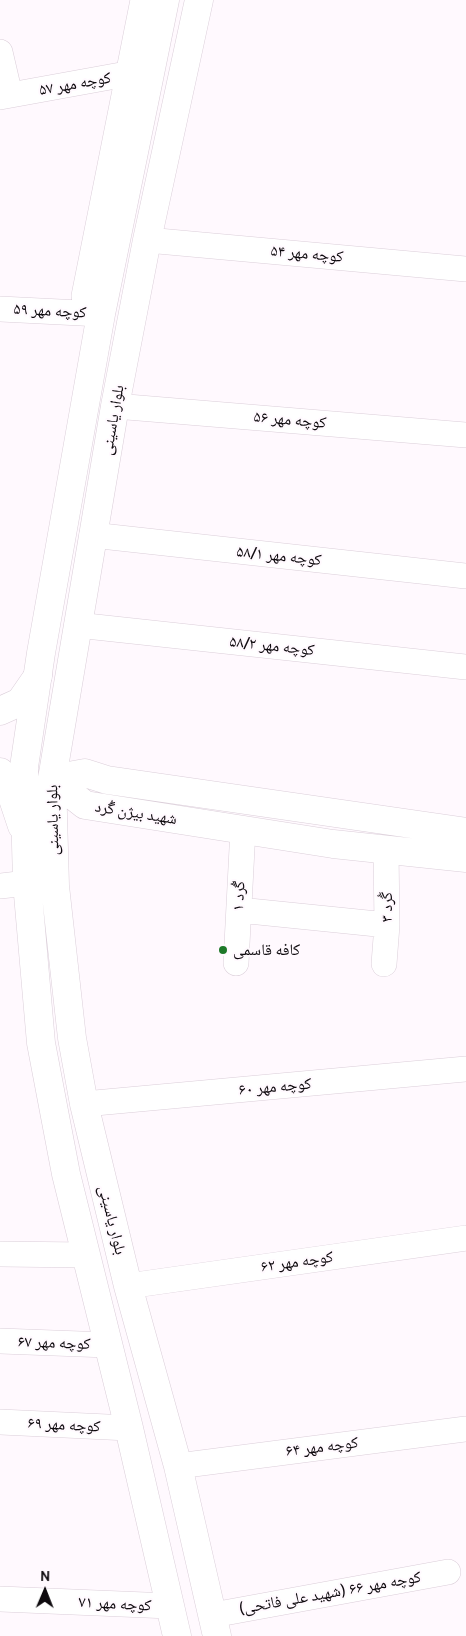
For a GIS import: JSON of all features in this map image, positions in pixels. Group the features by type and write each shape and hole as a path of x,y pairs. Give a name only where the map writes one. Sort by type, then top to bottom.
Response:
{"main road":[{"name":"بلوار یاسینی","path":"165,0 139,72 101,314 38,676 12,770 25,836 27,883 41,1043 66,1174 129,1428 177,1636"},
{"name":"بلوار یاسینی","path":"199,0 147,240 115,406 52,779 55,886 72,1038 84,1104 128,1286 178,1466 215,1625"},
{"path":"0,711 20,702 38,676"},
{"path":"0,755 12,770 52,779"},
{"name":"شهید بیژن گُرد","path":"52,779 85,773 108,780 466,832"},
{"name":"شهید بیژن گُرد","path":"52,779 85,805 333,844 466,858"}],"street":[{"path":"139,72 143,0"},
{"path":"0,52 5,96"},
{"name":"کوچه مهر ۵۷","path":"5,96 139,72"},
{"name":"کوچه مهر ۵۴","path":"147,240 466,269"},
{"name":"کوچه مهر ۵۹","path":"0,309 101,314"},
{"name":"کوچه مهر ۵۶","path":"115,406 466,435"},
{"name":"کوچه مهر ۵۸/۱","path":"92,535 466,576"},
{"name":"کوچه مهر ۵۸/۲","path":"77,624 466,667"},
{"name":"گُرد ۱","path":"236,963 243,829"},
{"name":"گُرد ۳","path":"384,964 387,925 386,850"},
{"path":"0,886 27,883"},
{"path":"239,910 387,925"},
{"name":"کوچه مهر ۶۰","path":"84,1104 466,1069"},
{"name":"کوچه مهر ۶۲","path":"128,1286 466,1238"},
{"path":"0,1254 85,1255"},
{"name":"کوچه مهر ۶۷","path":"0,1341 108,1345"},
{"name":"کوچه مهر ۶۹","path":"0,1422 129,1428"},
{"name":"کوچه مهر ۶۴","path":"178,1466 466,1429"},
{"name":"کوچه مهر ۶۶ (شهید علی فاتحی)","path":"215,1625 448,1572"},
{"name":"کوچه مهر ۷۱","path":"0,1599 170,1606"}],"place":[{"name":"کافه قاسمی","path":"223,950"}]}
